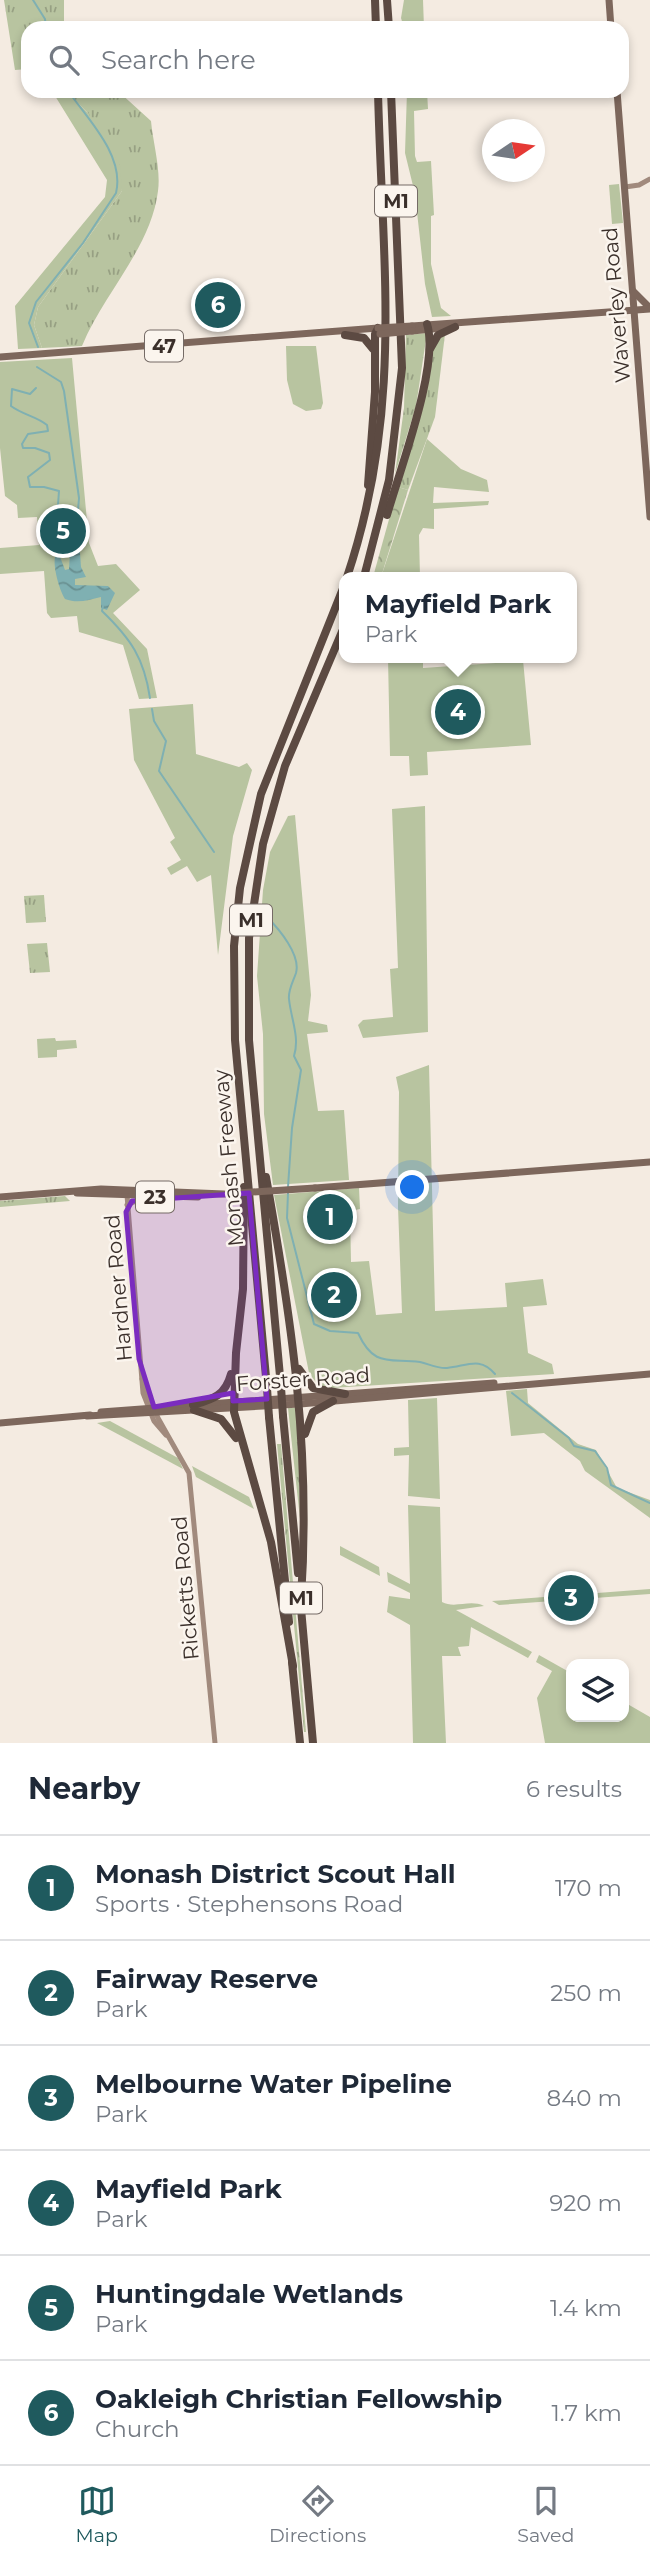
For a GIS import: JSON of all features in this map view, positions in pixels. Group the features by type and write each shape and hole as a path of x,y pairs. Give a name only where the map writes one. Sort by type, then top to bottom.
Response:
{"highway":[{"path":"375,0 376,21"},
{"path":"387,0 388,21"},
{"name":"M1","path":"349,572 359,543 380,446 387,361 378,98"},
{"name":"M1","path":"366,572 389,480 402,368 391,98"},
{"path":"367,572 413,426 428,355 428,327"},
{"path":"428,355 438,335 455,327"},
{"path":"359,543 372,444 377,332"},
{"path":"345,335 368,340 375,355"},
{"name":"Monash Freeway","path":"299,1741 233,1010 234,946 240,888 251,831 269,769 339,598"},
{"name":"Monash Freeway","path":"313,1742 256,1122 247,965 256,884 285,766 339,639"},
{"path":"256,1122 297,1363 306,1524 301,1599"},
{"path":"243,1128 244,1279 233,1405 242,1447 271,1542 293,1666"},
{"path":"193,1407 216,1398 224,1391 236,1353"},
{"path":"297,1363 306,1381 313,1388 345,1394"},
{"path":"303,1447 310,1416 333,1401"},
{"path":"193,1407 226,1423 242,1447"}],"main road":[{"path":"609,0 610,21"},
{"name":"Waverley Road","path":"618,98 650,517"},
{"path":"615,312 627,304 633,291 650,309"},
{"name":"47","path":"328,333 345,335 650,309"},
{"path":"615,312 628,317 636,328"},
{"name":"47","path":"428,327 455,327 473,322"},
{"name":"47","path":"0,356 328,333 377,332"},
{"name":"23","path":"0,1197 71,1192 237,1194 650,1162"},
{"name":"23","path":"121,1193 145,1196 223,1194"},
{"name":"Forster Road","path":"300,1400 333,1401 650,1374"},
{"name":"Forster Road","path":"0,1423 300,1400 345,1394 462,1388"},
{"name":"Forster Road","path":"87,1416 130,1410 172,1412 193,1407"}],"street":[{"path":"625,188 650,181"},
{"path":"121,1193 127,1208 145,1196"},
{"name":"Hardner Road","path":"121,1193 127,1208 143,1393 152,1411"},
{"name":"Hardner Road","path":"142,1379 152,1411"},
{"path":"130,1410 140,1402 143,1393"},
{"name":"Ricketts Road","path":"152,1411 186,1464 191,1483 215,1743"},
{"name":"Ricketts Road","path":"152,1411 169,1436"},
{"path":"164,1427 165,1419 172,1412"}],"highlighted area":[{"path":"249,1193 267,1399 233,1401 233,1393 154,1407 139,1359 126,1212 132,1201"}],"green space":[{"path":"4,0 64,0 64,21 21,21 21,70 15,70"},
{"path":"404,0 423,0 424,21 402,21"},
{"path":"56,98 73,98 88,113 120,165 122,191 38,307 34,325 42,348 18,349 15,306 105,197 107,180"},
{"path":"73,98 126,98 151,121 159,183 154,212 136,251 82,346 42,348 34,325 38,307 122,191 88,113"},
{"path":"407,98 427,98 428,109 414,111 415,156 417,162 431,161 434,215 431,216 431,264 441,308 451,316 432,317 425,284 415,194 405,153"},
{"path":"619,184 623,223 612,224 609,185"},
{"path":"427,333 416,406 395,474 404,408 406,335"},
{"path":"445,334 435,417 408,490 398,487 433,344"},
{"path":"286,346 316,346 323,403 321,409 306,411 293,404 287,380"},
{"path":"72,358 89,543 98,566 116,564 140,590 113,613 147,649 157,698 139,699 123,645 79,632 77,616 51,618 47,613 44,571 0,574 0,548 39,545 37,517 18,518 17,505 5,496 0,448 0,362"},
{"path":"427,439 461,469 487,480 489,492 434,487 433,503 489,501 488,505 434,509 434,529 423,528 419,535 420,572 383,572"},
{"path":"398,487 408,490 383,572 374,572"},
{"path":"388,663 423,663 423,668 523,663 531,745 427,752 428,775 410,776 409,756 390,756"},
{"path":"193,704 196,754 239,767 247,763 252,770 233,836 218,955 211,875 197,882 187,866 171,875 167,868 181,860 170,842 175,838 134,760 129,709"},
{"path":"425,806 428,1032 363,1038 358,1025 363,1020 393,1017 390,969 398,968 392,809"},
{"path":"295,815 311,995 308,1021 327,1025 328,1032 307,1034 318,1111 344,1110 349,1180 273,1185 264,1114 263,1034 257,976 263,890 270,852 288,816"},
{"path":"44,895 46,922 26,923 24,896"},
{"path":"47,943 50,972 30,973 27,944"},
{"path":"55,1038 56,1041 76,1040 77,1048 57,1050 57,1057 38,1058 37,1039"},
{"path":"429,1065 435,1311 507,1307 505,1283 543,1279 547,1305 523,1307 528,1353 552,1364 554,1374 331,1388 318,1385 309,1373 274,1195 359,1188 360,1209 350,1211 351,1262 369,1261 376,1315 402,1313 398,1207 399,1092 396,1077"},
{"path":"65,1196 70,1201 0,1207 0,1201"},
{"path":"527,1389 528,1403 578,1444 596,1450 617,1488 650,1500 650,1518 585,1471 580,1461 544,1433 511,1436 506,1391"},
{"path":"437,1398 440,1499 408,1496 409,1455 394,1456 394,1448 409,1447 408,1400"},
{"path":"288,1408 298,1408 300,1519"},
{"path":"110,1421 178,1458 183,1469 97,1423"},
{"path":"277,1444 281,1444 306,1732 304,1732"},
{"path":"192,1466 249,1497 254,1509 196,1477"},
{"path":"408,1505 440,1507 442,1602 484,1606 456,1610 532,1652 528,1658 471,1627 469,1646 458,1647 461,1656 442,1656 446,1743 413,1743 410,1625 387,1612 389,1596 410,1599 410,1593 388,1582 387,1572 410,1584"},
{"path":"340,1546 379,1567 380,1576 340,1555"},
{"path":"650,1589 650,1594 499,1605 492,1601"},
{"path":"539,1655 566,1670 566,1722 629,1722 629,1705 650,1717 650,1743 545,1743 537,1698 552,1671 536,1662"}],"water":[{"path":"76,536 79,539 81,567 86,577 75,579 75,585 108,586 115,593 107,610 101,608 101,597 74,601 65,599 61,590 55,557 59,554 65,570 69,569 71,537"}],"waterway":[{"path":"33,0 45,21"},
{"path":"38,347 29,323 36,302 83,243 116,193 115,165 110,152 73,98"},
{"path":"37,367 61,382 64,391 79,498 76,536"},
{"path":"36,388 30,394 12,389 11,406 47,425 48,431 28,434 22,444 23,448 35,448 49,453 50,460 28,477 30,487 59,491 57,519 61,534"},
{"path":"103,606 102,611 135,650 144,671 150,698"},
{"path":"152,709 154,721 166,741 159,771 214,852"},
{"path":"267,917 288,943 297,966 289,999 296,1035 294,1056 301,1070 292,1128 288,1187"},
{"path":"288,1193 287,1218 314,1324 330,1331 358,1333 370,1352 383,1359 420,1362 444,1368 478,1364 484,1365 495,1374"},
{"path":"512,1393 569,1438 574,1446 595,1451 607,1468 611,1485 650,1503"}],"place":[{"name":"Oakleigh Christian Fellowship","path":"218,305"},
{"name":"Huntingdale Wetlands","path":"63,531"},
{"name":"Mayfield Park","path":"458,712"},
{"name":"Monash District Scout Hall","path":"330,1217"},
{"name":"Fairway Reserve","path":"334,1295"},
{"name":"Melbourne Water Pipeline","path":"571,1598"}]}
